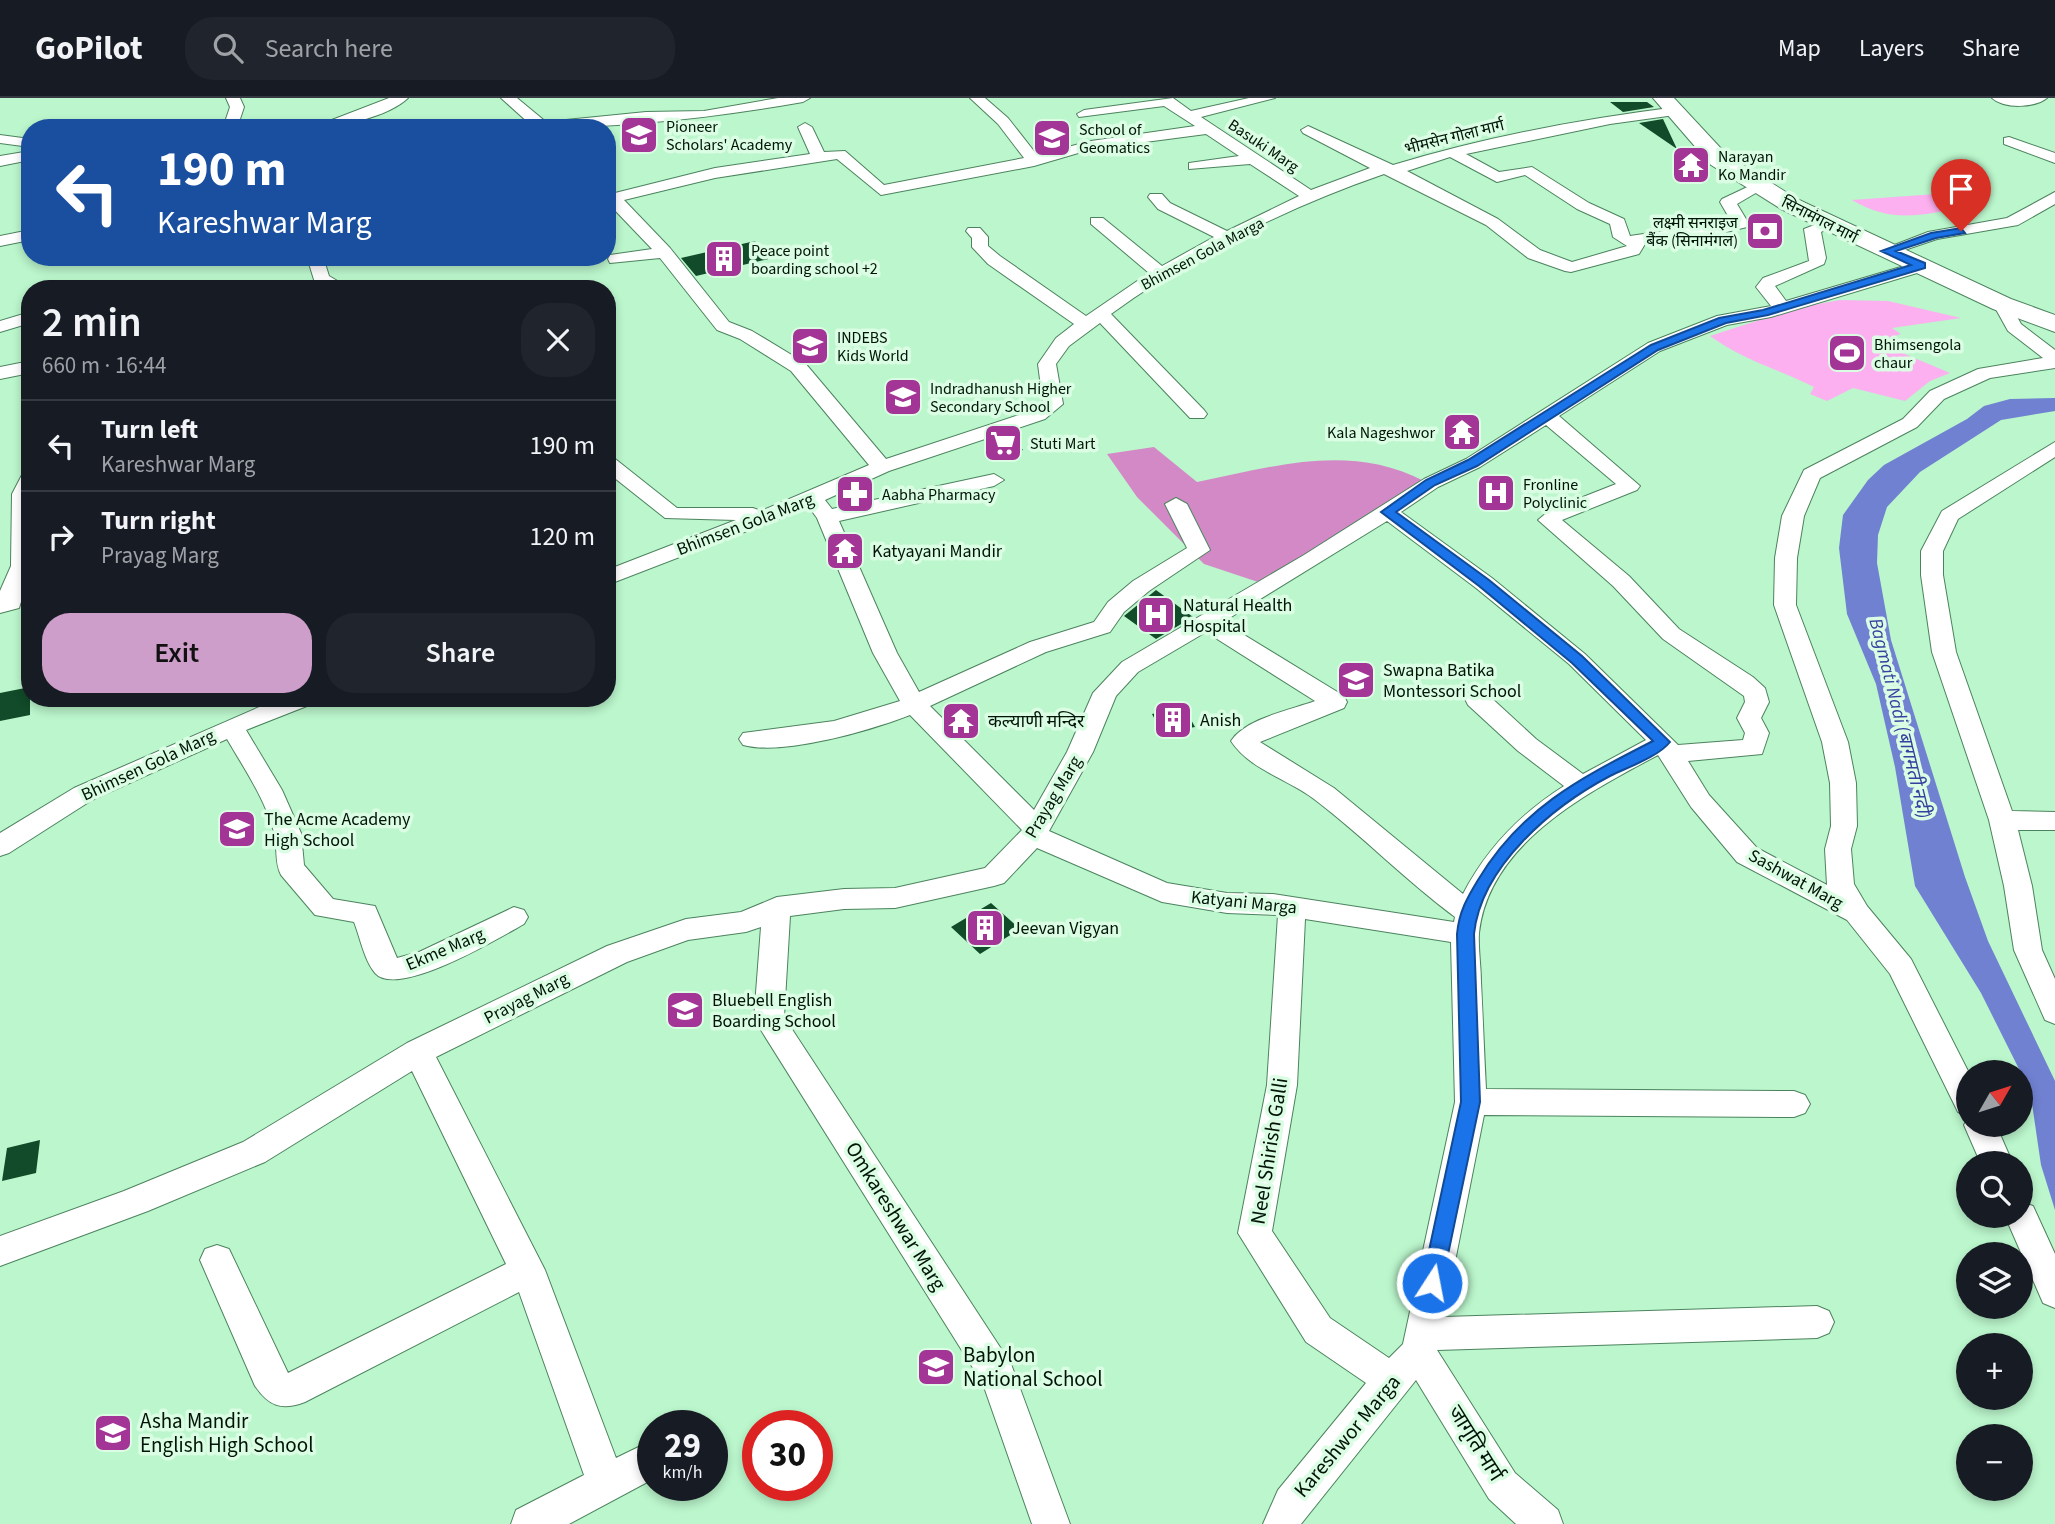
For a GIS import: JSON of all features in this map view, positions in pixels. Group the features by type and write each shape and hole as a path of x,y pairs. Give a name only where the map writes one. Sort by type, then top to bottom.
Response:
{"main road":[{"name":"सिनामंगल मार्ग","path":"1670,104 1719,160 1759,187 1827,225 1921,265 2002,304 2054,345"}],"street":[{"path":"233,98 237,107 233,119"},
{"path":"347,119 401,98"},
{"path":"508,98 536,119"},
{"path":"616,119 704,115 803,98"},
{"path":"977,98 1003,121 1034,161"},
{"path":"1192,115 1268,98"},
{"path":"1999,98 2010,102 2039,98"},
{"path":"2050,98 2055,103"},
{"path":"1084,114 1165,99"},
{"name":"Basuki Marg","path":"1165,99 1312,198"},
{"name":"भीमसेन गोला मार्ग","path":"1312,198 1328,188 1452,152 1610,120 1670,104"},
{"path":"805,127 812,147 820,156"},
{"path":"616,194 715,173 840,154 881,190 1034,161 1091,145 1207,129"},
{"path":"1308,130 1492,222 1518,239 1534,254 1571,267 1633,250 1637,244 1626,241 1619,234 1618,222 1583,206 1527,170 1497,177 1452,152"},
{"path":"0,139 21,142"},
{"path":"2009,142 2055,158"},
{"path":"4,167 21,158"},
{"path":"1194,166 1251,159"},
{"path":"1626,241 1706,232 1741,224 1728,202 1759,187"},
{"path":"1156,197 1164,206 1227,237"},
{"path":"1886,251 1934,235 2012,222 2055,197"},
{"name":"Bhimsen Gola Marga","path":"882,467 1049,408 1053,395 1045,372 1047,364 1062,342 1141,284 1227,237 1312,198"},
{"path":"616,201 664,252 723,326 746,335 798,367 853,436 882,467"},
{"path":"1097,221 1161,274"},
{"path":"1781,307 1765,287 1769,282 1816,264 1818,258 1812,229 1827,225"},
{"path":"974,231 980,237 980,247 994,260 1094,320 1197,414"},
{"path":"0,240 21,236"},
{"path":"616,259 664,252"},
{"name":"Prayag Marg","path":"0,1251 136,1201 254,1152 418,1052 617,954 686,930 746,922 778,907 844,899 895,898 994,876 1034,831 1080,752 1105,693 1130,667 1208,624 1431,483 1473,463 1545,414 1666,342 1723,320 1781,307 1921,265"},
{"path":"0,327 21,320"},
{"path":"1956,1077 1901,967 1857,913 1840,884 1838,849 1844,826 1843,783 1835,743 1785,605 1786,558 1794,516 1811,474 1910,423 1937,395 2054,345"},
{"path":"0,373 21,369"},
{"path":"1545,414 1630,486 1557,514 1549,520 1621,581 1671,635 1744,682 1756,694 1757,702 1749,718 1757,733 1753,748 1667,748 1580,785 1541,814 1501,855 1466,923 1471,1102 1421,1343 1817,1322"},
{"path":"2055,448 1949,515 1932,551 1932,575 1944,653 2002,820 2018,886 2028,950 2055,1012"},
{"name":"Bhimsen Gola Marg","path":"616,574 813,498 882,467"},
{"path":"616,469 671,514 741,515 775,511"},
{"path":"827,517 994,480"},
{"path":"813,498 827,517 885,653 911,700 1034,831"},
{"path":"752,739 820,735 884,717 911,700 1038,647 1102,628 1116,607 1141,586 1199,550 1177,504"},
{"name":"Sashwat Marg","path":"1388,512 1484,583 1577,659 1667,748 1700,801 1747,855 1857,913"},
{"path":"0,525 21,522"},
{"path":"0,571 21,567"},
{"path":"0,606 11,603 8,599 21,575"},
{"path":"1208,624 1335,702 1261,730 1244,741 1254,754 1299,775 1325,794 1438,891 1466,923"},
{"path":"1477,699 1527,745 1580,785"},
{"name":"Bhimsen Gola Marg","path":"0,846 83,794 280,707"},
{"name":"Ekme Marg","path":"232,726 269,790 288,833 291,868 324,908 365,913 385,965 392,970 426,961 514,917"},
{"path":"2002,820 2055,821"},
{"name":"Katyani Marga","path":"1034,831 1161,892 1227,903 1466,923"},
{"name":"Omkareshwar Marg","path":"778,907 770,976 769,1019 998,1376 1051,1524"},
{"name":"Neel Shirish Galli","path":"1292,907 1282,1085 1255,1233 1318,1330 1391,1380"},
{"path":"418,1052 542,1302 606,1484"},
{"path":"1471,1102 1794,1104"},
{"path":"2026,1228 2055,1292"},
{"path":"217,1260 268,1374 279,1390 292,1390 528,1270"},
{"name":"Kareshwor Marga","path":"1282,1524 1291,1503 1421,1343"},
{"name":"जागृति मार्ग","path":"1421,1343 1502,1486 1544,1524"},
{"path":"530,1524 637,1467"}],"shaded area":[{"path":"1954,187 1978,197 1966,203 1957,198 1950,199 1965,207 1907,216 1880,212 1852,200 1936,194 1942,196 1933,191"},
{"path":"1840,300 1888,301 1961,318 1892,328 1901,334 1888,338 1893,349 1950,373 1930,381 1905,401 1853,388 1827,401 1810,394 1814,387 1748,358 1710,336 1796,308"},
{"path":"1154,447 1197,482 1284,465 1340,460 1396,469 1424,481 1270,586 1204,564 1137,497 1107,454"}],"water":[{"name":"Bagmati Nadi (बागमती नदी)","path":"2055,398 2055,411 2001,420 1920,472 1887,507 1878,535 1877,563 1891,640 1965,877 1988,941 2055,1081 2055,1210 2041,1165 2034,1117 2034,1060 2014,1060 1981,993 1915,886 1895,767 1876,684 1847,614 1839,548 1843,515 1868,480 1884,465 1967,419 1984,406 2010,399"}],"building":[{"path":"1610,102 1647,102 1654,107 1623,112"},
{"path":"1663,119 1677,149 1639,123"},
{"name":"Peace point boarding school +2","path":"755,241 773,258 696,276 681,258"},
{"name":"Stuti Mart","path":"1008,434 1023,450 1001,456 986,441"},
{"name":"Natural Health Hospital","path":"1156,590 1193,617 1156,639 1124,616"},
{"path":"21,689 21,707 30,707 30,715 0,721 0,693"},
{"name":"Anish","path":"1184,707 1195,727 1162,733 1152,714"},
{"name":"Jeevan Vigyan","path":"991,903 1020,929 980,954 951,927"},
{"path":"40,1140 36,1173 2,1181 7,1148"}],"place":[{"name":"Pioneer Scholars' Academy","path":"639,135"},
{"name":"School of Geomatics","path":"1052,138"},
{"name":"Narayan Ko Mandir","path":"1691,165"},
{"name":"लक्ष्मी सनराइज बैंक (सिनामंगल)","path":"1765,231"},
{"name":"Peace point boarding school +2","path":"724,259"},
{"name":"INDEBS Kids World","path":"810,346"},
{"name":"Bhimsengola chaur","path":"1847,353"},
{"name":"Indradhanush Higher Secondary School","path":"903,397"},
{"name":"Kala Nageshwor","path":"1462,432"},
{"name":"Stuti Mart","path":"1003,443"},
{"name":"Fronline Polyclinic","path":"1496,493"},
{"name":"Aabha Pharmacy","path":"855,494"},
{"name":"Katyayani Mandir","path":"845,551"},
{"name":"Natural Health Hospital","path":"1156,615"},
{"name":"Swapna Batika Montessori School","path":"1356,680"},
{"name":"Anish","path":"1173,720"},
{"name":"कल्याणी मन्दिर","path":"961,721"},
{"name":"The Acme Academy High School","path":"237,829"},
{"name":"Jeevan Vigyan","path":"985,928"},
{"name":"Bluebell English Boarding School","path":"685,1010"},
{"name":"Babylon National School","path":"936,1367"},
{"name":"Asha Mandir English High School","path":"113,1433"}],"route":[{"path":"1432,1283 1471,1102 1465,934 1468,912 1478,890 1501,855 1541,814 1580,785 1663,742 1577,659 1484,583 1388,512 1431,483 1473,463 1545,414 1654,347 1723,320 1765,313 1921,265 1886,251 1934,235 1961,231"}]}
